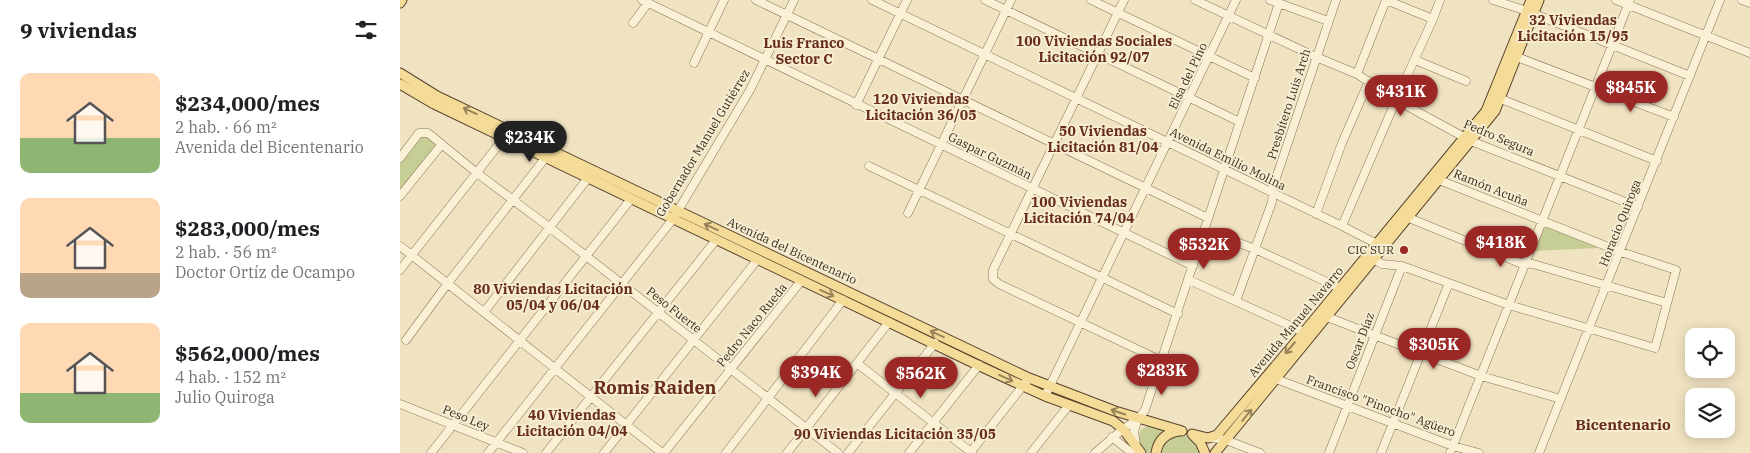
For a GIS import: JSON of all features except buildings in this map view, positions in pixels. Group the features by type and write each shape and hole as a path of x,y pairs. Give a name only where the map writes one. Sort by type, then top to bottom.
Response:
{"main road":[{"name":"Avenida Manuel Navarro","path":"1212,438 1222,430 1308,334 1468,139 1495,111 1517,57 1530,13 1531,0"},
{"name":"Avenida Manuel Navarro","path":"1404,216 1439,180 1486,111 1530,13 1539,0"},
{"name":"Avenida del Bicentenario","path":"400,73 438,96 675,215 1029,378 1069,405 1112,420 1123,428 1136,451"},
{"name":"Avenida del Bicentenario","path":"400,84 434,104 504,138 631,199 675,215 716,240 1023,386 1047,391 1192,434"},
{"name":"Avenida Manuel Navarro","path":"1324,314 1340,288 1370,258"},
{"name":"Avenida Manuel Navarro","path":"1215,453 1276,379 1308,334"},
{"path":"1156,453 1157,446 1166,436 1182,431"},
{"path":"1192,434 1212,438"},
{"path":"1192,434 1200,442 1205,453"}],"street":[{"path":"694,63 724,0"},
{"path":"756,0 1208,218"},
{"name":"Gobernador Manuel Gutiérrez","path":"488,453 675,215 750,90 794,0"},
{"name":"Avenida Emilio Molina","path":"872,0 1380,246"},
{"path":"856,105 907,0"},
{"path":"985,0 1240,122"},
{"path":"908,213 1010,0"},
{"path":"1091,0 1255,78"},
{"path":"1124,0 993,270 993,279 999,284 1162,361"},
{"name":"Pedro Segura","path":"1195,0 1316,57 1357,74 1396,100 1468,139 1638,207"},
{"name":"Elsa del Pino","path":"1047,391 1236,0"},
{"path":"1270,0 1328,21"},
{"name":"Presbítero Luis Arch","path":"1236,300 1272,202 1273,187 1336,0"},
{"path":"1357,74 1386,0 1433,20"},
{"path":"1342,226 1396,100 1433,20 1440,0"},
{"path":"1493,0 1690,76"},
{"path":"1616,0 1629,2 1750,53"},
{"name":"Horacio Quiroga","path":"1539,453 1621,252 1720,0"},
{"path":"1742,0 1750,3"},
{"path":"633,23 645,2"},
{"name":"Gaspar Guzmán","path":"645,2 1193,266"},
{"path":"1452,449 1629,2"},
{"path":"1136,451 1134,431 1138,419 1145,410 1178,314 1279,3"},
{"path":"1517,57 1674,117"},
{"path":"1415,60 1466,81"},
{"path":"1316,214 1342,143 1369,81"},
{"path":"1501,99 1657,161"},
{"name":"Peso Fuerte","path":"400,158 419,133 424,132 442,144 476,173 549,227 838,453"},
{"path":"400,270 504,138"},
{"path":"400,196 442,144"},
{"path":"406,340 546,157"},
{"path":"869,166 1178,314"},
{"path":"484,312 588,178"},
{"name":"Ramón Acuña","path":"1439,180 1621,252 1676,270 1667,304"},
{"path":"431,453 458,416 631,199"},
{"path":"1370,258 1382,264 1402,266 1509,305 1655,348 1667,304 1520,263 1404,216"},
{"path":"1205,230 1255,249 1340,288"},
{"path":"546,453 716,240"},
{"path":"400,246 663,453"},
{"path":"604,453 757,260"},
{"name":"Oscar Díaz","path":"1329,453 1402,266"},
{"name":"Pedro Naco Rueda","path":"663,453 801,280"},
{"path":"1189,280 1308,334"},
{"path":"1381,453 1448,283"},
{"path":"726,453 843,300"},
{"path":"1324,314 1481,376 1561,399"},
{"path":"787,453 889,322"},
{"path":"848,453 935,344"},
{"path":"858,364 971,453 1029,378"},
{"path":"909,453 979,365"},
{"name":"Francisco \"Pinocho\" Agüero","path":"1276,379 1392,423 1452,449 1479,453"},
{"name":"Peso Ley","path":"400,404 523,453"},
{"path":"1031,453 1069,405"},
{"path":"1095,453 1123,428 1138,419"},
{"path":"1112,437 1136,451"},
{"path":"1212,438 1226,440 1260,453"}],"green space":[{"path":"424,134 436,144 400,191 400,163"},
{"path":"1544,227 1547,227 1599,248 1533,251"},
{"path":"1149,426 1170,430 1153,453 1144,453 1139,441 1139,433"},
{"path":"1184,435 1196,442 1200,453 1159,453 1165,441 1175,436"}],"place":[{"name":"CIC SUR","path":"1404,250"}],"district":[{"name":"32 Viviendas Licitación 15/95","path":"1573,28"},
{"name":"100 Viviendas Sociales Licitación 92/07","path":"1094,49"},
{"name":"Luis Franco Sector C","path":"804,52"},
{"name":"120 Viviendas Licitación 36/05","path":"921,108"},
{"name":"50 Viviendas Licitación 81/04","path":"1103,140"},
{"name":"100 Viviendas Licitación 74/04","path":"1079,210"},
{"name":"80 Viviendas Licitación 05/04 y 06/04","path":"553,298"},
{"name":"Romis Raiden","path":"655,388"},
{"name":"40 Viviendas Licitación 04/04","path":"572,424"},
{"name":"Bicentenario","path":"1623,425"},
{"name":"90 Viviendas Licitación 35/05","path":"895,434"}]}
